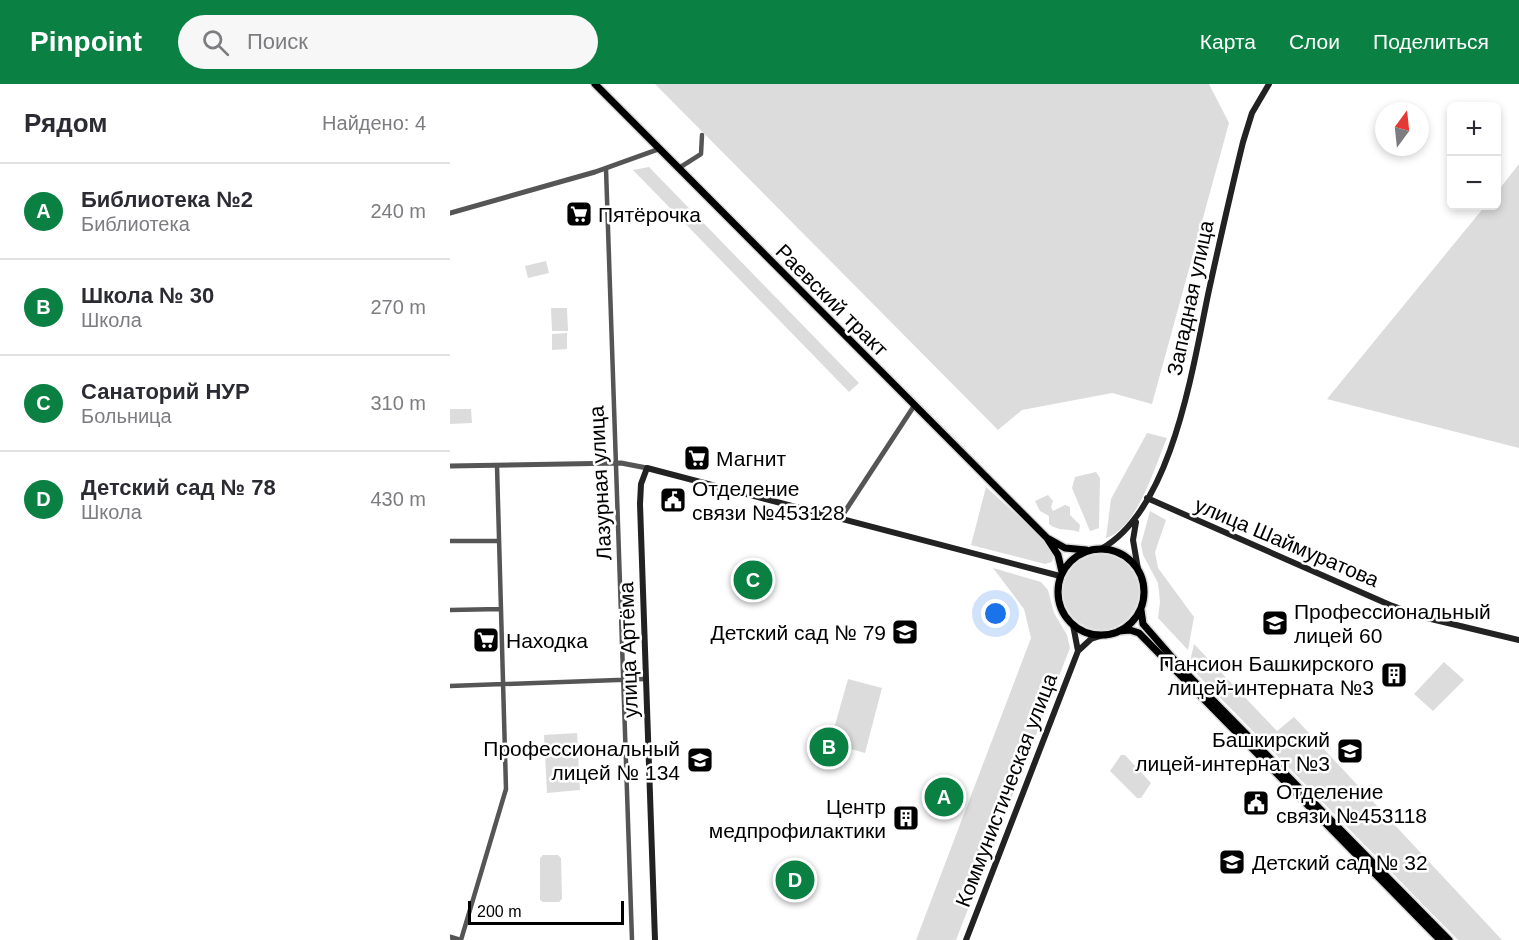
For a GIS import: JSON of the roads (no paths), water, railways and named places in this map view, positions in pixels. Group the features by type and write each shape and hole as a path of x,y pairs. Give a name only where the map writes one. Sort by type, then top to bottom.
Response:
{"main road":[{"name":"Раевский тракт","path":"595,84 1047,538 1058,555 1061,574"},
{"name":"Западная улица","path":"1101,549 1122,536 1137,518 1177,431 1243,142 1252,113 1268,85"},
{"path":"647,468 1061,574"},
{"name":"улица Артёма","path":"647,468 642,478 640,504 655,940"},
{"name":"улица Шаймуратова","path":"1148,498 1390,605 1427,618 1519,640"},
{"name":"Западная улица","path":"1137,518 1133,540 1138,569"},
{"name":"Раевский тракт","path":"1047,538 1065,548 1090,550"},
{"path":"1078,651 1078,641 1073,625 1058,598 1061,574 1071,561 1090,550 1101,549 1123,554 1138,569 1144,588 1143,624 1184,671 1449,940"},
{"path":"1078,651 1084,644 1103,635 1119,631 1130,624 1142,610"},
{"path":"1073,625 1091,634 1103,635"},
{"path":"1119,631 1139,633 1440,940"},
{"name":"Коммунистическая улица","path":"966,940 1078,651"}],"street":[{"path":"678,169 701,154 702,135"},
{"path":"450,213 606,169 659,149"},
{"name":"Лазурная улица","path":"606,169 632,940"},
{"path":"840,519 914,406"},
{"path":"450,466 616,463 647,468"},
{"path":"450,937 460,940 506,789 497,466"},
{"path":"450,541 499,541"},
{"path":"450,610 501,609"},
{"path":"450,686 645,679"}],"place":[{"name":"Пятёрочка","path":"579,214"},
{"name":"Магнит","path":"697,458"},
{"name":"Отделение связи №453128","path":"673,500"},
{"name":"Санаторий НУР","path":"753,580"},
{"name":"Профессиональный лицей 60","path":"1275,623"},
{"name":"Детский сад № 79","path":"905,632"},
{"name":"Находка","path":"486,640"},
{"name":"Пансион Башкирского лицей-интерната №3","path":"1394,675"},
{"name":"Школа № 30","path":"829,747"},
{"name":"Башкирский лицей-интернат №3","path":"1350,751"},
{"name":"Профессиональный лицей № 134","path":"700,760"},
{"name":"Библиотека №2","path":"944,797"},
{"name":"Отделение связи №453118","path":"1256,803"},
{"name":"Центр медпрофилактики","path":"906,818"},
{"name":"Детский сад № 32","path":"1232,862"},
{"name":"Детский сад № 78","path":"795,880"}]}
